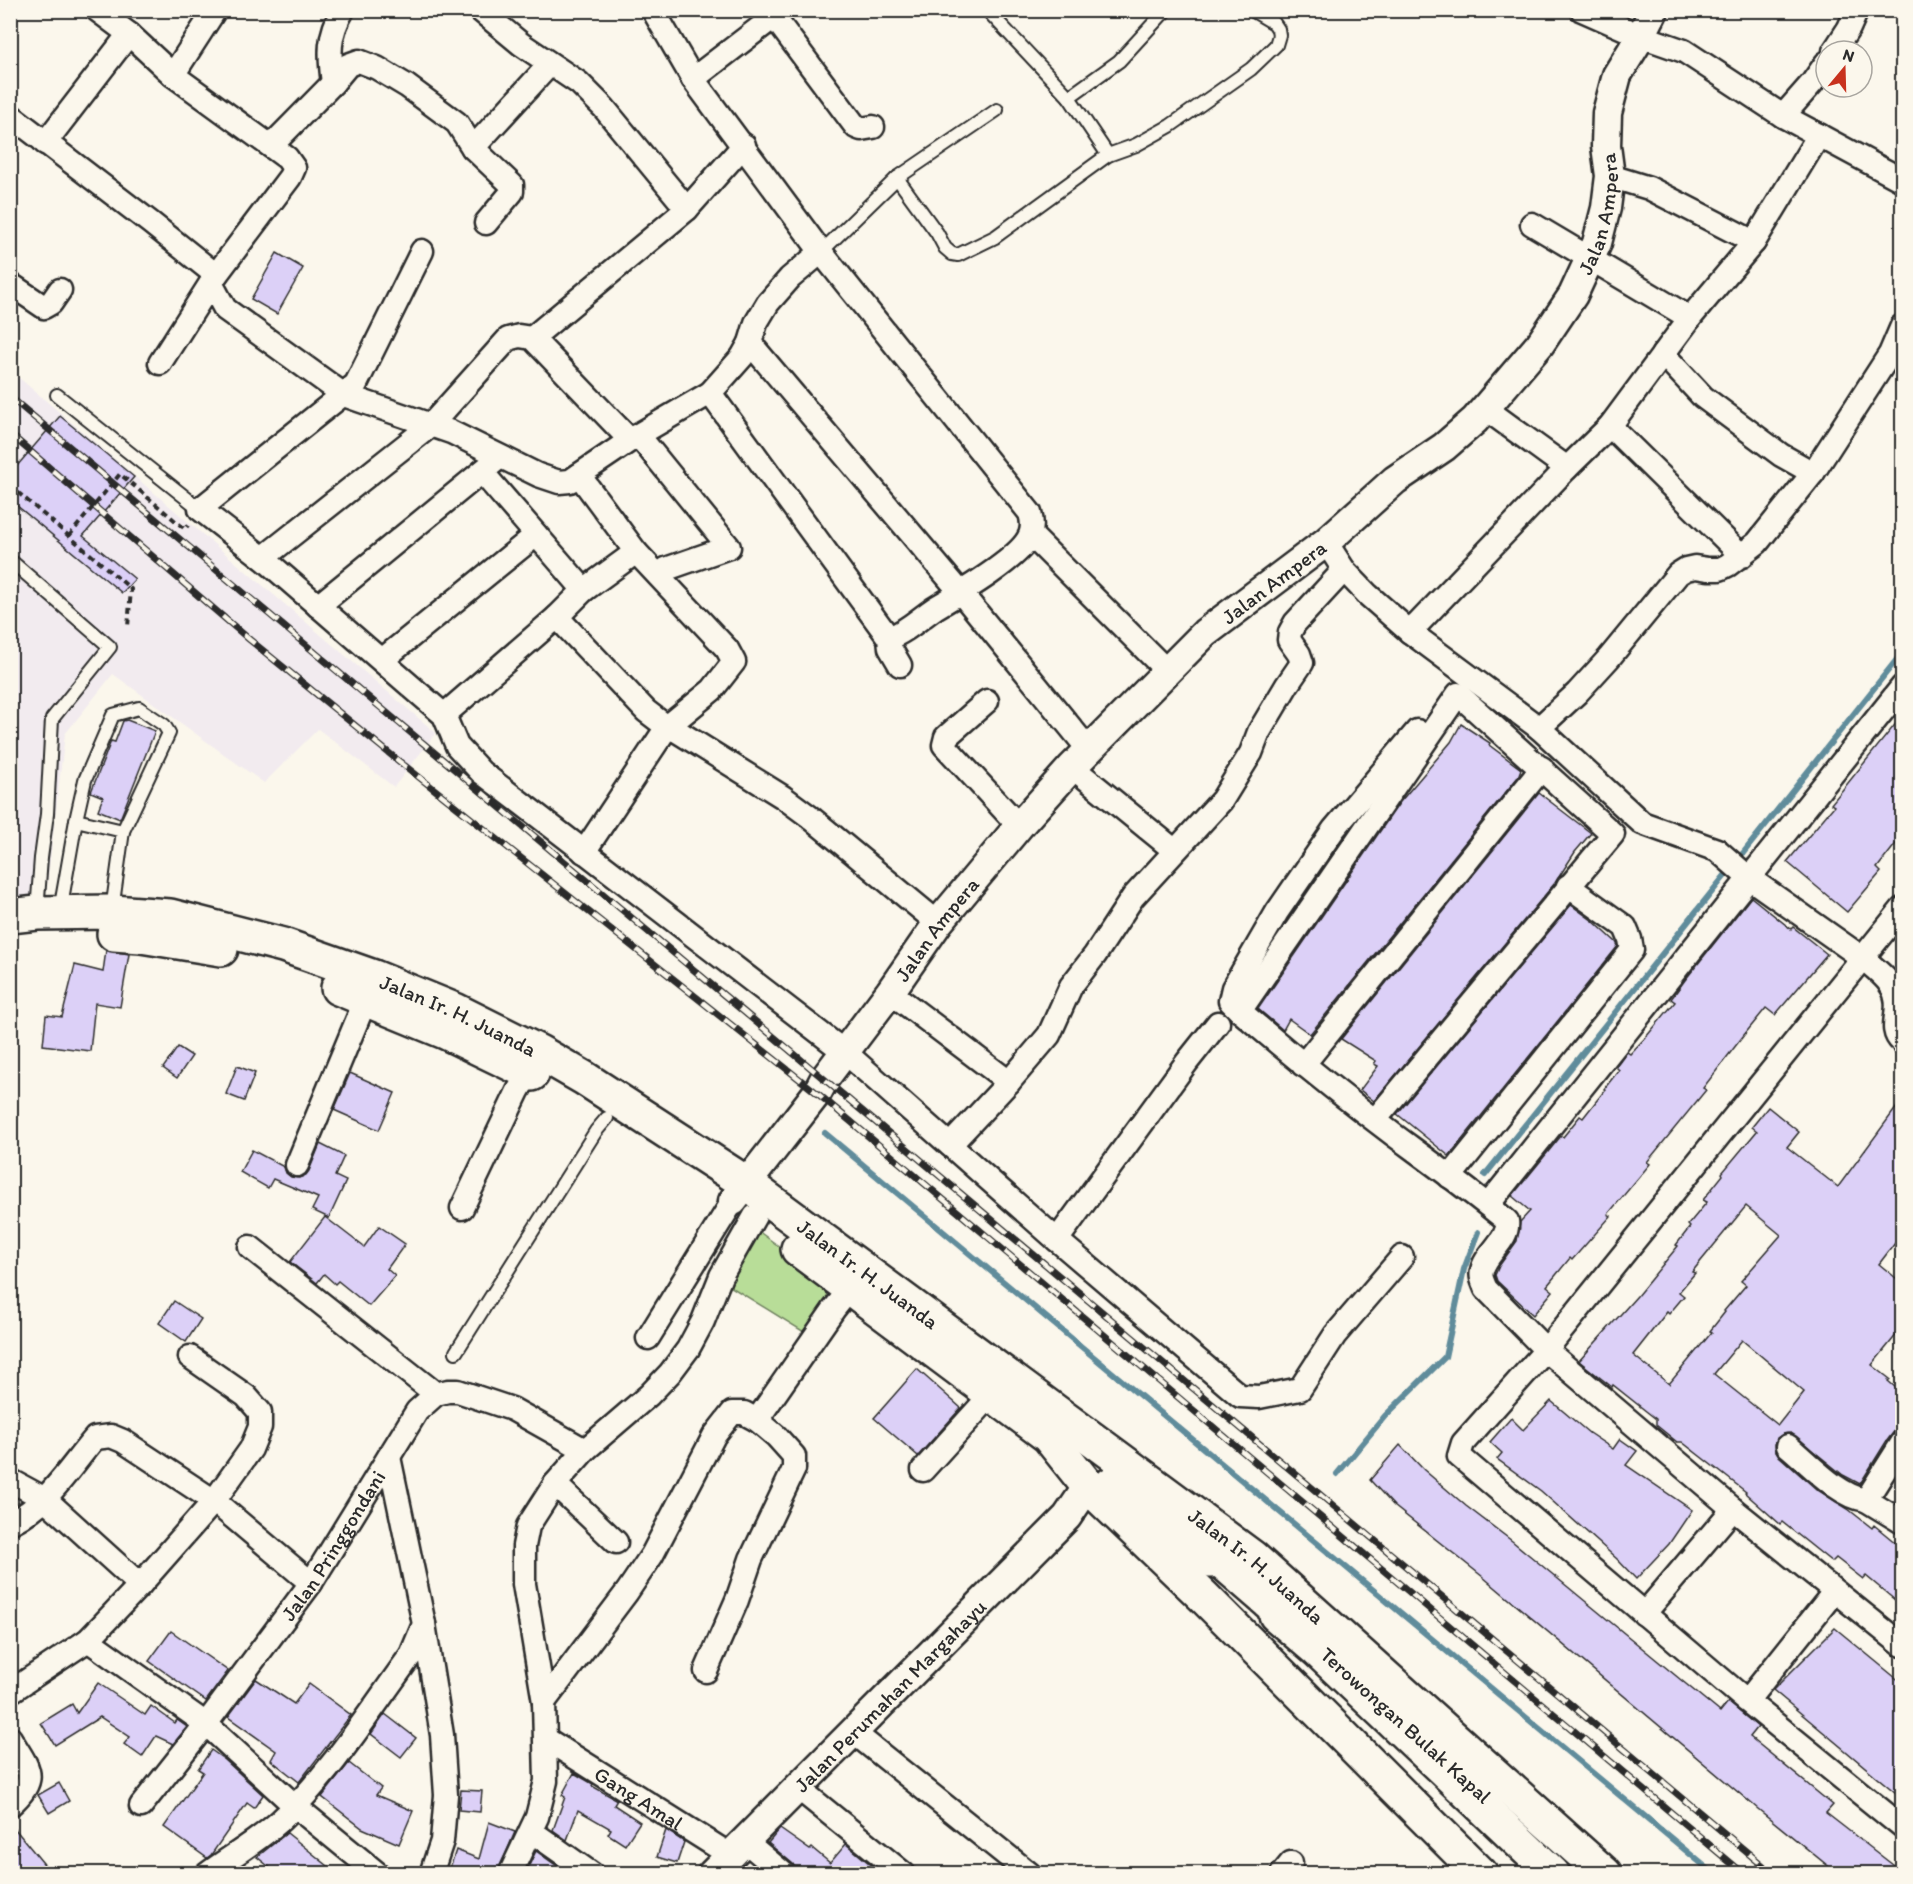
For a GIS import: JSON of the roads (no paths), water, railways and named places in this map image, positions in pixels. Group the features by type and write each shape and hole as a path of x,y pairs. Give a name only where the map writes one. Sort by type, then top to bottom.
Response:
{"highway":[{"name":"Jalan Ir. H. Juanda","path":"31,922 112,912 170,916 283,945 374,977 455,1010 539,1052 584,1078 745,1200 992,1380 1048,1436 1078,1502 1203,1597 1479,1873"},
{"name":"Jalan Ir. H. Juanda","path":"31,922 83,932 141,936 218,948 290,970 366,999 445,1032 529,1072 692,1172 745,1200 850,1289 992,1380 1252,1557 1605,1874"},
{"name":"Terowongan Bulak Kapal","path":"992,1380 1312,1640 1573,1874"},
{"name":"Terowongan Bulak Kapal","path":"1048,1436 1226,1573 1317,1650 1553,1874"}],"street":[{"path":"97,10 129,34 173,75 287,158 294,168 290,177 214,279 160,363"},
{"path":"173,75 215,10"},
{"path":"333,83 329,55 336,23 344,10"},
{"path":"480,10 550,64 579,83 604,108 687,209"},
{"path":"653,10 693,79 821,252 1030,513 1032,521 1030,535 1018,551 962,594 935,609 898,635 889,638"},
{"name":"Jalan Ampera","path":"745,1200 825,1078 846,1053 938,923 1019,826 1080,759 1205,633 1326,542 1395,480 1444,447 1486,409 1539,344 1573,295 1597,243 1606,208 1610,176 1606,146 1607,113 1617,75 1654,10"},
{"path":"1842,39 1857,10"},
{"path":"1584,11 1641,36 1684,51 1783,117 1902,180"},
{"path":"693,79 778,14 856,127 861,129 873,127"},
{"path":"45,142 129,34"},
{"path":"270,146 348,65 353,61 359,61 378,68 407,86 457,123 473,148 512,185 512,192 486,223"},
{"path":"473,148 550,64"},
{"path":"1783,117 1814,80"},
{"path":"10,115 151,223 214,279 225,309 344,395 451,432 538,475 559,482 570,481 634,438 710,393 742,357 750,343 756,323 768,303 790,278 821,252"},
{"path":"1410,632 1610,426 1690,318 1754,242 1819,135"},
{"path":"532,338 687,209 744,145"},
{"path":"1610,176 1649,188 1754,242"},
{"path":"1532,224 1690,318"},
{"path":"422,251 356,384 200,510 263,558 444,715 457,746 482,772 846,1053 1057,1240 1240,1396 1259,1397 1300,1389 1335,1335 1402,1257"},
{"path":"10,284 44,307 51,303 60,290"},
{"path":"1539,728 1610,658 1678,574 1695,567 1720,569 1742,556 1757,543 1813,473 1896,359 1902,326"},
{"path":"263,558 430,426 508,339 519,336 532,338 634,438 729,547 658,575"},
{"path":"750,343 962,594 1080,759 1174,850"},
{"path":"1663,354 1703,397 1781,455 1813,473"},
{"path":"710,393 889,638 890,648 900,665"},
{"path":"1486,409 1567,468"},
{"path":"1610,426 1742,556"},
{"path":"318,606 500,457"},
{"path":"482,472 584,590"},
{"path":"579,475 636,552 727,649 734,662 712,690 667,727 584,852"},
{"path":"382,660 536,535"},
{"path":"1030,535 1167,671"},
{"path":"1326,542 1344,570 1368,595 1410,632 1539,728 1642,823 1717,850 1749,878 1864,959 1890,984 1897,999 1894,1029 1897,1038 1902,1042"},
{"path":"444,715 557,617 584,590 636,552"},
{"path":"950,1145 1009,1082 1048,1035 1071,986 1095,955 1133,897 1222,800 1246,761 1259,732 1302,663 1299,654 1289,640 1294,622 1344,570"},
{"path":"557,617 646,711 667,727 783,797 938,923"},
{"path":"1466,672 1334,829 1277,912 1233,988 1230,1001 1303,1065 1507,1221 1508,1229 1482,1270 1482,1280 1486,1289 1546,1350 1733,1509 1902,1645"},
{"path":"1488,1205 1902,687"},
{"path":"1240,1011 1458,694 1613,834 1375,1120"},
{"path":"987,701 946,736 944,745 1019,826"},
{"path":"1303,1065 1542,768"},
{"path":"1450,1177 1632,950 1625,927 1568,886"},
{"path":"1902,909 1864,959 1546,1350 1463,1443 1459,1456 1747,1701 1902,1827"},
{"path":"890,992 1009,1082"},
{"path":"297,1165 366,999"},
{"path":"1057,1240 1218,1023"},
{"path":"462,1208 518,1090 529,1072"},
{"path":"648,1338 745,1200"},
{"path":"510,1874 531,1831 541,1804 546,1781 543,1702 524,1584 524,1546 528,1526 555,1485 585,1450 649,1395 670,1373 688,1348 703,1321 721,1276 745,1200"},
{"path":"250,1247 436,1394 458,1391 512,1409 585,1450"},
{"path":"757,1420 850,1289"},
{"path":"10,1692 88,1640 214,1501 251,1449 260,1427 260,1412 246,1396 190,1357"},
{"path":"923,1470 992,1380"},
{"name":"Jalan Pringgondani","path":"141,1806 206,1724 311,1583 417,1411 436,1394"},
{"path":"543,1702 652,1556 714,1436 732,1413 744,1413 757,1420 776,1436 794,1456 794,1469 751,1559 737,1600 706,1671"},
{"path":"10,1523 24,1517 45,1499 96,1438 111,1436 123,1441 214,1501 311,1583"},
{"path":"1866,1500 1902,1443"},
{"path":"1788,1446 1833,1484 1850,1495 1866,1500 1902,1522"},
{"path":"389,1457 424,1623 442,1735 446,1795 441,1841 431,1874"},
{"path":"10,1480 45,1499 140,1585"},
{"path":"555,1485 616,1542"},
{"name":"Jalan Perumahan Margahayu","path":"718,1849 797,1787 1078,1502"},
{"path":"1644,1614 1733,1509"},
{"path":"1747,1701 1834,1592"},
{"path":"207,1874 279,1822 295,1806 341,1752 411,1655 424,1623"},
{"path":"88,1640 206,1724 295,1806 378,1874"},
{"path":"853,1732 1030,1874"},
{"path":"10,1738 27,1768 30,1779 24,1792 10,1805"},
{"name":"Gang Amal","path":"546,1739 718,1849 784,1874"},
{"path":"797,1787 904,1874"},
{"path":"531,1831 591,1874"}],"lane":[{"path":"987,10 1069,97 1108,155"},
{"path":"1069,97 1119,61 1166,10"},
{"path":"897,178 937,233 945,248 952,254 958,255 995,237 1108,155 1136,145 1170,126 1251,69 1275,45 1279,35 1274,23 1252,10"},
{"path":"821,252 897,178 997,110"},
{"path":"57,395 200,510"},
{"path":"10,560 110,647 52,718 46,813 31,922"},
{"path":"31,922 75,820 85,780 113,716 139,708 165,725 170,733 123,831 112,912"},
{"path":"75,820 123,831"},
{"path":"456,1352 596,1131 607,1118"}],"waterway":[{"path":"1740,857 1902,653"},
{"path":"1485,1175 1727,873"},
{"path":"825,1133 1714,1874"},
{"path":"1337,1474 1385,1416 1445,1357 1464,1269 1478,1232"}],"railway":[{"path":"10,397 1773,1874"},
{"path":"10,434 250,640 817,1093 1744,1874"}]}
